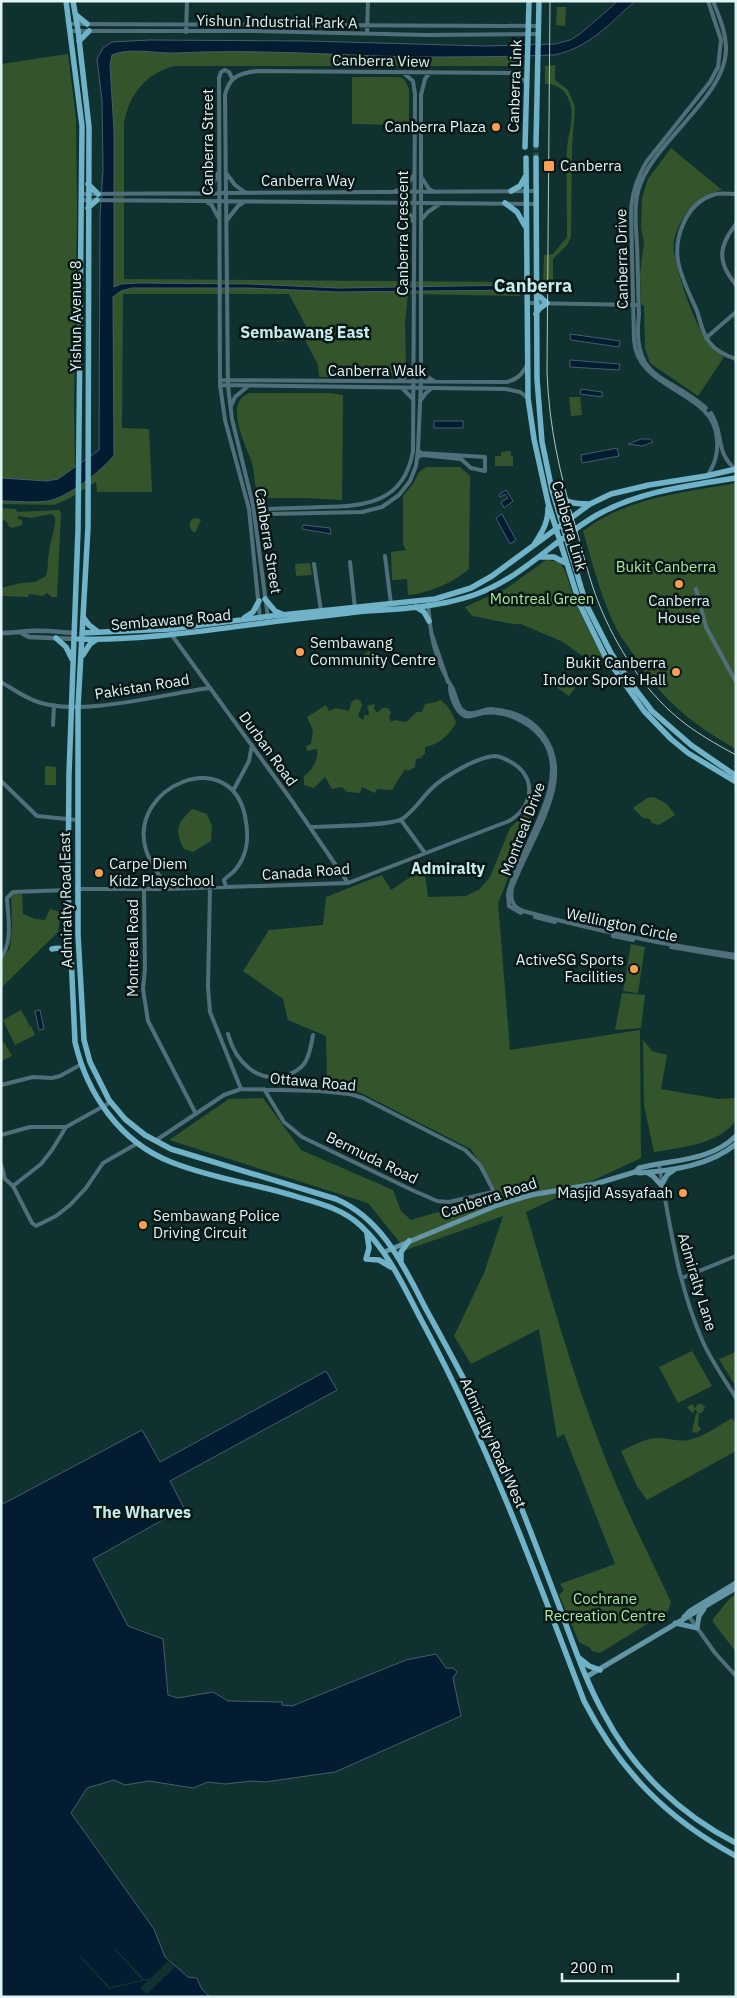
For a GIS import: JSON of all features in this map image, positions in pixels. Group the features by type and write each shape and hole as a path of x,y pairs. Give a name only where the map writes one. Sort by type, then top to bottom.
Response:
{"main road":[{"name":"Yishun Avenue 8","path":"66,1 82,126 77,448 78,530 75,636"},
{"name":"Yishun Avenue 8","path":"73,1 78,27 89,127 89,446 88,527 83,636"},
{"name":"Canberra Link","path":"525,147 530,26 529,1"},
{"name":"Canberra Link","path":"536,145 538,1"},
{"path":"76,16 88,27 79,40"},
{"name":"Canberra Link","path":"526,158 528,398 534,440 548,503 557,529 568,546 586,604 611,653 632,685 652,711 675,733 710,760 736,776"},
{"name":"Canberra Link","path":"536,158 537,379 542,442 552,490 562,524 566,563 584,614 605,656 644,711 671,739 702,763 736,782"},
{"path":"511,191 520,186 526,176"},
{"path":"88,184 98,197 88,208"},
{"path":"505,204 517,212 526,228"},
{"path":"536,293 546,303 536,314"},
{"name":"Sembawang Road","path":"75,636 170,632 261,621 267,616 284,614 322,614 416,607 472,588 504,568 590,504 619,491 736,469"},
{"name":"Sembawang Road","path":"170,632 240,620 269,623 355,608 428,603 475,595 512,576 597,515 622,502 666,490 736,478"},
{"path":"552,490 564,501 571,504 590,504"},
{"path":"619,491 622,502"},
{"path":"533,546 548,519 548,503"},
{"path":"568,546 575,530"},
{"path":"538,557 554,558 566,563"},
{"path":"504,568 512,568 512,576"},
{"path":"240,620 253,612 262,600 275,611 284,614"},
{"path":"416,607 424,612 429,621"},
{"path":"81,659 90,644 98,636 83,617"},
{"name":"Admiralty Road East","path":"75,636 70,707 68,819 68,890 75,1042 80,1065 103,1107 118,1126 138,1143"},
{"name":"Admiralty Road East","path":"83,636 78,707 77,890 84,1040 90,1062 111,1102 125,1119 156,1141"},
{"path":"56,638 66,647 73,661"},
{"path":"52,949 63,948 72,961"},
{"name":"Canberra Road","path":"384,1252 501,1204 532,1195 595,1184 635,1172 645,1173 718,1150 736,1136"},
{"name":"Admiralty Road West","path":"156,1141 172,1149 211,1162 260,1175 347,1204 367,1217 393,1248 471,1392 493,1438 578,1657 604,1716 640,1768 668,1797 687,1812 736,1843"},
{"name":"Admiralty Road West","path":"138,1143 170,1162 207,1174 268,1188 331,1207 353,1220 384,1252 429,1336 498,1479 581,1692 608,1744 641,1786 676,1819 736,1856"},
{"name":"Canberra Road","path":"635,1172 639,1168 674,1170 687,1167 722,1154 736,1144"},
{"path":"207,1174 212,1169 213,1164 211,1162"},
{"path":"218,1176 216,1169 221,1164"},
{"path":"645,1173 653,1176 662,1185 667,1175 674,1170"},
{"path":"260,1175 268,1181 268,1188"},
{"path":"367,1233 370,1242 366,1259 379,1260 393,1268"},
{"path":"402,1263 401,1252 408,1241"},
{"path":"429,1336 434,1331 431,1318"},
{"path":"581,1692 582,1682 586,1677 687,1616 736,1583"},
{"path":"687,1616 706,1607 736,1588"},
{"path":"675,1623 697,1628 699,1616 706,1607"},
{"path":"578,1657 589,1666 600,1670"}],"street":[{"name":"Yishun Industrial Park A","path":"186,32 187,1"},
{"name":"Yishun Industrial Park A","path":"367,34 368,1"},
{"name":"Canberra Drive","path":"708,1 721,40 718,67 710,82 648,161 640,173 633,193 631,214 638,341 639,352 644,363 711,413 717,423 723,455 736,469"},
{"name":"Canberra Drive","path":"706,476 713,466 718,448 714,423 703,409 648,371 640,362 634,346 637,194 642,179 651,164 712,87 723,69 726,39 713,1"},
{"name":"Yishun Industrial Park A","path":"70,27 187,25 539,26"},
{"name":"Yishun Industrial Park A","path":"88,27 186,32 539,35"},
{"name":"Canberra Street","path":"261,621 262,600 255,518 252,508 225,420 220,385 219,78 221,72 225,70 229,72 232,78 226,87 225,95 228,386 230,408 252,508 262,600 269,623"},
{"name":"Canberra View","path":"232,78 242,72 257,71 516,73 527,84"},
{"name":"Canberra Crescent","path":"252,508 365,505 394,490 411,462 415,203 414,85 410,77 401,71"},
{"name":"Canberra Crescent","path":"255,518 262,514 362,512 382,507 399,495 410,482 418,457 420,401 422,87 430,72"},
{"path":"415,130 421,127"},
{"path":"203,193 214,182 219,171"},
{"path":"226,173 235,185 246,193"},
{"path":"394,192 408,184 414,175"},
{"path":"421,176 429,189 434,192"},
{"name":"Canberra Way","path":"81,197 117,194 219,192 420,193 535,191"},
{"path":"736,194 714,194 692,208 678,240 680,268 706,338 720,352 736,359"},
{"name":"Canberra Way","path":"98,197 117,200 204,202 535,204"},
{"path":"204,202 211,204 219,219"},
{"path":"227,221 233,211 244,202"},
{"path":"396,203 409,213 414,223"},
{"path":"421,221 428,212 441,203"},
{"path":"736,224 730,232 721,254 726,269 736,285"},
{"path":"730,232 736,234"},
{"path":"528,303 636,305"},
{"path":"706,338 736,312"},
{"name":"Canberra Walk","path":"220,380 507,382 516,379 522,374 527,365"},
{"path":"393,382 405,377 413,366"},
{"path":"420,367 426,376 437,382"},
{"name":"Canberra Walk","path":"220,385 248,387 506,389 520,392 528,398"},
{"path":"230,408 235,397 248,387"},
{"path":"402,388 413,400"},
{"path":"420,401 432,388"},
{"path":"418,450 421,453 485,457 485,471 471,468 461,459 422,455 418,457"},
{"path":"385,556 392,604"},
{"path":"350,562 355,608"},
{"path":"314,564 322,614"},
{"path":"696,589 706,628 736,682"},
{"path":"428,603 429,621"},
{"name":"Montreal Drive","path":"429,621 448,682 464,713 491,709 504,711 523,719 544,736 554,756 555,773 552,790 512,888 510,903"},
{"name":"Sembawang Road","path":"1,633 23,634 38,631 75,636"},
{"name":"Durban Road","path":"170,632 311,827 348,883"},
{"name":"Sembawang Road","path":"23,634 29,637 56,638 75,636"},
{"name":"Pakistan Road","path":"1,682 39,703 70,707 102,705 209,688"},
{"path":"53,725 54,705"},
{"path":"234,789 249,761 252,745"},
{"name":"Canada Road","path":"77,890 144,890 348,883 509,821 523,811 529,794 529,787 525,776 515,764 495,756 471,765 442,781 401,820"},
{"path":"168,889 146,849 144,836 147,817 153,804 170,788 190,779 210,779 223,782 234,789 244,809 248,828 246,850 235,870 224,880 226,887"},
{"path":"1,781 38,816 77,820"},
{"path":"311,827 386,823 401,820 425,853"},
{"path":"210,888 210,1012 241,1089"},
{"path":"1,958 7,946 9,936 7,898 9,894 13,892 68,890"},
{"name":"Montreal Road","path":"144,890 145,969 143,989 146,1012 149,1024 196,1114"},
{"name":"Wellington Circle","path":"510,903 520,910 579,926 736,957"},
{"path":"228,1034 236,1051 253,1073 265,1078 280,1077 292,1073 304,1064 313,1035"},
{"path":"226,1050 236,1051"},
{"path":"1,1085 33,1077 52,1078 60,1076 80,1065"},
{"path":"280,1077 282,1089"},
{"name":"Ottawa Road","path":"156,1141 224,1095 241,1089 282,1089 350,1094 363,1098 465,1150 480,1165 501,1204"},
{"name":"Bermuda Road","path":"264,1089 284,1122 297,1134 417,1193 449,1202 493,1192"},
{"path":"1,1134 30,1126 66,1127 111,1102"},
{"path":"13,1186 35,1171 52,1150 66,1127"},
{"path":"1,1164 5,1179 13,1186 35,1226 56,1216 70,1205 86,1188 103,1163 138,1143"},
{"name":"Admiralty Lane","path":"660,1168 668,1224 682,1278 703,1341 736,1398"},
{"path":"682,1278 736,1256"},
{"path":"687,1616 715,1653 736,1676"}],"green space":[{"path":"557,7 566,7 565,26 556,25"},
{"path":"114,47 523,50 523,66 175,66 147,79 140,86 130,103 124,123 124,279 519,282 520,296 408,294 405,323 406,364 401,372 393,376 319,377 318,365 306,342 306,326 289,294 123,294 122,428 149,429 152,492 97,492 96,482 70,498 54,505 1,504 1,493 54,494 108,446 102,61"},
{"path":"68,54 76,119 75,467 59,479 47,481 1,478 1,64"},
{"path":"555,65 555,80 568,90 575,107 572,147 571,237 567,245 553,259 553,286 543,286 544,255 553,254 567,237 567,149 572,114 569,99 564,91 557,86 545,84 545,66"},
{"path":"352,77 398,77 404,79 409,89 409,125 352,124"},
{"path":"671,148 722,190 705,197 691,208 681,222 674,240 679,275 700,330 709,344 724,357 698,396 650,363 645,348 644,306 641,304 640,274 644,243 641,228 642,198 648,179"},
{"path":"278,325 288,340 277,342 275,338 277,333 274,326"},
{"path":"250,393 330,393 343,395 342,500 268,498 259,494 237,414 238,405 242,398"},
{"path":"569,397 580,397 582,415 571,416"},
{"path":"511,451 513,466 495,466 495,456 501,456 501,452"},
{"path":"426,467 460,467 470,476 469,569 456,579 440,586 408,595 407,579 392,580 391,552 406,550 403,545 403,496 413,484 419,472"},
{"name":"Bukit Canberra","path":"736,483 736,749 703,729 675,706 640,665 618,632 608,611 583,531 618,511 656,498"},
{"path":"1,508 16,509 17,512 59,510 61,513 57,597 52,597 47,593 43,596 29,594 28,597 1,596 1,588 35,582 46,576 55,517 51,514 31,518 18,516 18,519 22,520 22,525 12,528 1,519"},
{"path":"197,518 201,520 195,533 190,528 190,523 192,519"},
{"name":"Montreal Green","path":"546,560 560,562 566,573 575,602 605,662 596,666 563,642 521,624 472,616 465,607 507,588"},
{"path":"310,563 312,575 296,576 295,564"},
{"path":"369,651 374,654 374,664 366,663 361,656"},
{"path":"561,678 575,688 569,696 555,686"},
{"path":"355,699 360,700 362,705 358,716 363,720 365,714 368,716 369,713 367,706 375,704 374,708 377,713 382,708 388,708 391,713 389,717 391,722 394,720 406,722 417,712 422,712 425,704 440,700 450,710 456,723 443,739 425,747 425,753 421,758 416,759 415,767 408,771 405,769 392,790 377,789 375,793 362,787 360,793 347,792 342,787 332,789 325,777 314,788 304,785 304,776 310,771 317,757 317,749 307,751 306,746 311,744 313,730 307,717 326,705 329,711 336,708 349,711 351,703"},
{"path":"45,766 56,767 56,785 45,785"},
{"path":"654,797 667,804 675,815 659,825 652,823 650,819 643,818 633,808 647,798"},
{"path":"192,809 207,814 212,826 211,841 193,852 184,849 178,832 180,823"},
{"name":"Cochrane Recreation Centre","path":"526,813 534,813 498,903 510,1050 640,1030 641,1158 526,1212 561,1330 590,1418 634,1525 671,1602 668,1611 600,1653 592,1651 589,1647 579,1642 559,1595 564,1590 560,1584 615,1564 564,1434 557,1438 539,1329 471,1364 454,1336 484,1273 503,1216 406,1250 368,1203 169,1140 229,1099 263,1098 301,1150 393,1190 401,1211 411,1220 498,1194 471,1149 361,1093 327,1083 326,1036 288,1020 283,999 243,971 269,930 323,925 326,897 382,875 391,890 412,876 412,867 422,866 428,897 466,896 480,889 490,877 510,828"},
{"path":"11,894 22,894 23,914 35,919 45,920 50,909 61,912 58,932 1,988 1,962 10,948 12,925"},
{"name":"ActiveSG Sports Facilities","path":"631,944 645,947 638,993 623,991"},
{"path":"622,993 645,995 641,1028 615,1030"},
{"path":"21,1010 30,1026 26,1028 31,1026 35,1035 15,1045 3,1020"},
{"path":"643,1040 652,1051 667,1055 661,1089 719,1099 736,1098 736,1119 728,1129 710,1140 698,1144 654,1152 644,1105"},
{"path":"4,1042 12,1056 1,1061 1,1043"},
{"path":"692,1351 712,1386 678,1403 659,1367"},
{"path":"736,1352 736,1387 719,1359"},
{"path":"692,1404 695,1408 698,1404 702,1404 705,1407 702,1413 698,1413 695,1409 693,1413 691,1412 687,1407"},
{"path":"696,1413 699,1414 698,1425 701,1429 697,1433 692,1431"},
{"path":"732,1418 736,1425 736,1451 647,1500 637,1486 621,1451 653,1438 689,1440 706,1433"},
{"path":"736,1594 736,1652 713,1622 713,1619 730,1598"}],"water":[{"path":"618,1 635,1 588,41 566,52 554,55 411,57 264,52 169,53 127,51 112,55 110,65 114,130 114,287 121,284 139,283 249,284 339,288 520,285 520,290 339,292 249,288 132,288 121,291 113,297 114,455 102,468 84,482 56,499 36,502 1,501 1,478 47,481 58,479 99,450 100,215 103,170 102,100 97,59 103,48 112,42 150,40 308,41 485,46 555,44 570,40 580,34"},
{"path":"570,334 620,341 619,347 571,340"},
{"path":"570,360 620,364 619,370 570,367"},
{"path":"581,389 602,392 602,397 580,394"},
{"path":"434,421 463,421 463,428 434,428"},
{"path":"641,439 650,439 653,442 642,446 628,444"},
{"path":"617,448 619,456 582,463 581,455"},
{"path":"506,490 513,501 504,508 501,502 508,498 505,494 500,497 499,495"},
{"path":"502,514 516,540 510,544 496,518"},
{"path":"303,525 330,528 331,534 302,529"},
{"path":"40,1010 44,1029 39,1030 35,1011"},
{"path":"326,1371 337,1390 170,1481 184,1508 93,1559 128,1626 163,1639 168,1695 178,1698 213,1692 228,1701 282,1702 282,1705 292,1706 406,1660 436,1654 446,1668 453,1668 457,1672 453,1678 461,1716 335,1772 265,1782 252,1781 225,1784 208,1782 193,1788 149,1781 125,1785 114,1780 87,1788 71,1813 154,1929 165,1957 188,1977 197,1978 201,1988 210,1997 1,1997 1,1505 142,1430 160,1462"}],"pier":[{"path":"115,1948 144,1979 151,1978 168,1961 175,1967 147,1994 140,1988 148,1980 109,1989 80,1957 110,1987 142,1980"}],"tunnel":[{"path":"536,145 536,158"}],"railway":[{"path":"550,1 547,372 553,432 565,489 595,595 622,651 653,694 678,718 736,755"}],"place":[{"name":"Canberra Plaza","path":"496,127"},
{"name":"Canberra","path":"549,166"},
{"name":"Canberra House","path":"679,584"},
{"name":"Sembawang Community Centre","path":"300,652"},
{"name":"Bukit Canberra Indoor Sports Hall","path":"676,672"},
{"name":"Carpe Diem Kidz Playschool","path":"99,873"},
{"name":"ActiveSG Sports Facilities","path":"634,969"},
{"name":"Masjid Assyafaah","path":"683,1193"},
{"name":"Sembawang Police Driving Circuit","path":"143,1225"}],"district":[{"name":"Canberra","path":"533,286"},
{"name":"Sembawang East","path":"305,332"},
{"name":"Admiralty","path":"448,868"},
{"name":"The Wharves","path":"142,1512"}]}
